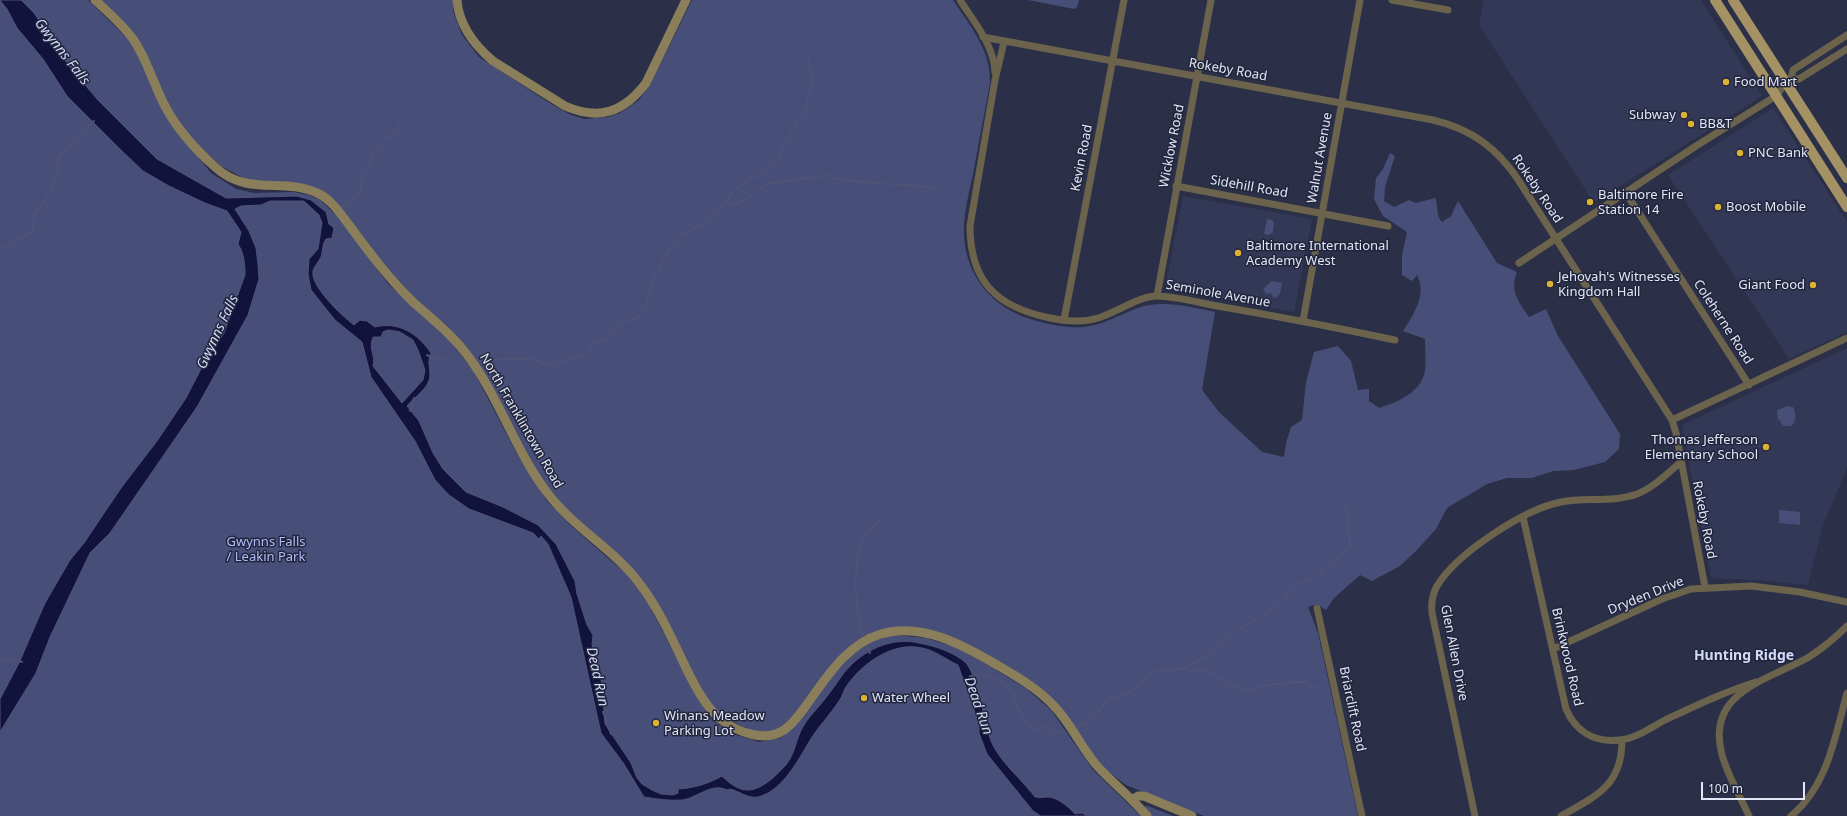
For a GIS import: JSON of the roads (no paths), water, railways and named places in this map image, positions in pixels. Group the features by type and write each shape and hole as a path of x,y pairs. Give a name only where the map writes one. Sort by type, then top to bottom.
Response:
{"main road":[{"path":"1715,0 1847,207"},
{"path":"1734,0 1788,81 1847,178"}],"street":[{"name":"North Franklintown Road","path":"95,0 133,40 167,109 182,132 212,165 222,173 240,183 305,189 323,196 340,213 382,270 412,300 447,330 476,368 542,486 572,520 618,561 641,584 660,616 700,693 712,710 723,721 737,729 755,735 768,736 780,733 793,722 844,658 860,644 870,638 900,630 922,632 940,636 966,647 1015,676 1044,696 1066,720 1093,760 1147,816"},
{"path":"457,0 460,17 469,37 488,56 565,106 582,112 598,114 621,106 631,100 643,88 686,0"},
{"path":"960,0 983,37 993,59 995,80"},
{"name":"Kevin Road","path":"1064,320 1124,0"},
{"name":"Wicklow Road","path":"1156,296 1211,0"},
{"name":"Walnut Avenue","path":"1303,321 1360,0"},
{"path":"1392,0 1448,10"},
{"path":"1519,262 1776,96 1788,81 1793,70 1847,35"},
{"name":"Rokeby Road","path":"983,37 1449,124 1476,136 1498,154 1509,166 1672,420 1705,587"},
{"name":"Seminole Avenue","path":"1004,42 995,80 970,226 970,249 973,259 989,288 1007,303 1037,315 1076,322 1098,318 1156,296 1303,321 1395,340"},
{"path":"1788,81 1799,80 1847,49"},
{"name":"Sidehill Road","path":"1176,186 1388,226"},
{"name":"Coleherne Road","path":"1626,193 1749,384"},
{"path":"1672,420 1847,338"},
{"name":"Glen Allen Drive","path":"1475,816 1432,613 1431,602 1437,586 1457,564 1482,542 1523,516 1550,504 1562,502 1611,500 1638,493 1663,477 1681,462"},
{"name":"Brinkwood Road","path":"1523,516 1566,709 1576,726 1593,737 1602,740 1622,740 1712,697 1756,682"},
{"name":"Dryden Drive","path":"1553,649 1662,599 1691,589 1705,587 1751,586 1806,593 1847,602"},
{"name":"Briarclift Road","path":"1317,608 1362,816"},
{"path":"1749,816 1725,765 1722,754 1720,733 1725,712 1733,701 1756,682 1809,657 1824,647 1847,626"},
{"path":"1790,816 1807,801 1822,775 1847,693"},
{"path":"1561,816 1591,799 1609,785 1615,776 1619,764 1622,753 1622,740"},
{"path":"1134,801 1144,796 1192,816"}],"water":[{"path":"0,0 21,0 34,13 69,66 97,99 157,159 226,198 297,196 311,200 326,212 329,224 334,228 332,238 326,239 323,245 321,257 313,271 313,277 316,284 335,308 354,325 360,320 367,321 375,327 392,326 400,328 414,335 426,346 431,353 429,362 429,380 425,388 407,406 419,421 433,453 443,469 466,492 503,507 538,525 556,544 575,581 577,594 587,625 593,635 592,645 599,666 605,724 631,763 637,778 642,784 661,794 673,795 678,793 678,789 701,785 722,776 735,787 748,790 760,787 767,783 787,764 804,725 850,666 873,649 891,643 910,642 925,644 944,650 966,663 974,678 991,741 1003,761 1035,797 1049,797 1056,799 1075,814 1082,813 1087,816 1041,816 1033,811 987,754 979,733 979,724 958,665 931,651 911,647 889,651 879,656 852,678 840,699 812,737 788,775 767,794 754,797 747,796 730,789 727,790 716,788 682,800 644,797 624,764 601,733 571,597 548,544 541,536 539,539 533,533 469,509 449,495 435,480 415,441 371,377 362,342 335,320 311,290 308,274 309,259 318,249 322,223 319,215 304,201 270,201 261,205 241,206 235,209 249,231 256,248 258,264 259,279 248,315 197,407 110,533 90,553 50,637 36,673 0,732 0,699 19,663 45,603 70,560 84,543 121,488 157,441 186,398 205,361 224,333 245,275 244,259 238,244 241,232 227,211 205,203 169,186 143,171 67,96 43,59 17,28 7,9","holes":["389,330 400,332 413,340 425,370 423,380 402,403 373,366 374,359 371,345 373,337 381,337 383,332"]}],"waterway":[{"path":"728,203 729,197 734,191 751,178 767,172 777,162 783,147 799,118 805,112 812,81 808,58"},
{"path":"55,167 61,155 82,131 94,121"},
{"path":"342,208 348,201 362,191 360,180 370,167 371,155 381,146 382,141 396,132 401,122"},
{"path":"0,250 32,232 35,212 44,202 53,186 59,167 57,164"},
{"path":"482,360 531,359 556,366 567,359 587,354 594,344 598,341 605,340 625,321 638,317 645,309 654,279 661,264 679,237 704,223 715,209 728,203 736,204 742,202 768,184 827,175 836,179 908,185 935,189"},
{"path":"427,355 437,360 445,359"},
{"name":"Dead Run","path":"410,411 414,398"},
{"path":"1079,726 1089,722 1109,698 1128,694 1154,672 1181,669 1204,658 1222,640 1280,604 1299,584 1313,579 1320,574 1324,568 1339,559 1350,545 1347,513 1344,505"},
{"path":"862,635 856,587 859,551 864,537 883,517"},
{"path":"867,647 870,653"},
{"path":"0,661 14,659 22,662"},
{"path":"1182,669 1208,671 1229,684 1246,691 1273,684 1296,682 1304,682 1311,687 1318,688"},
{"path":"970,676 990,677 1001,682 1011,691 1021,715 1029,724 1037,730 1049,726 1055,732 1061,733"},
{"name":"Dead Run","path":"603,712 611,734"}],"place":[{"name":"Food Mart","path":"1726,82"},
{"name":"Subway","path":"1684,115"},
{"name":"BB&T","path":"1691,124"},
{"name":"PNC Bank","path":"1740,153"},
{"name":"Baltimore Fire Station 14","path":"1590,202"},
{"name":"Boost Mobile","path":"1718,207"},
{"name":"Baltimore International Academy West","path":"1238,253"},
{"name":"Jehovah's Witnesses Kingdom Hall","path":"1550,284"},
{"name":"Giant Food","path":"1813,285"},
{"name":"Thomas Jefferson Elementary School","path":"1766,447"},
{"name":"Water Wheel","path":"864,698"},
{"name":"Winans Meadow Parking Lot","path":"656,723"}],"district":[{"name":"Hunting Ridge","path":"1744,656"}],"water label":[{"name":"Gwynns Falls","path":"62,52"},
{"name":"Gwynns Falls","path":"218,332"}],"park label":[{"name":"Gwynns Falls / Leakin Park","path":"266,550"}]}
